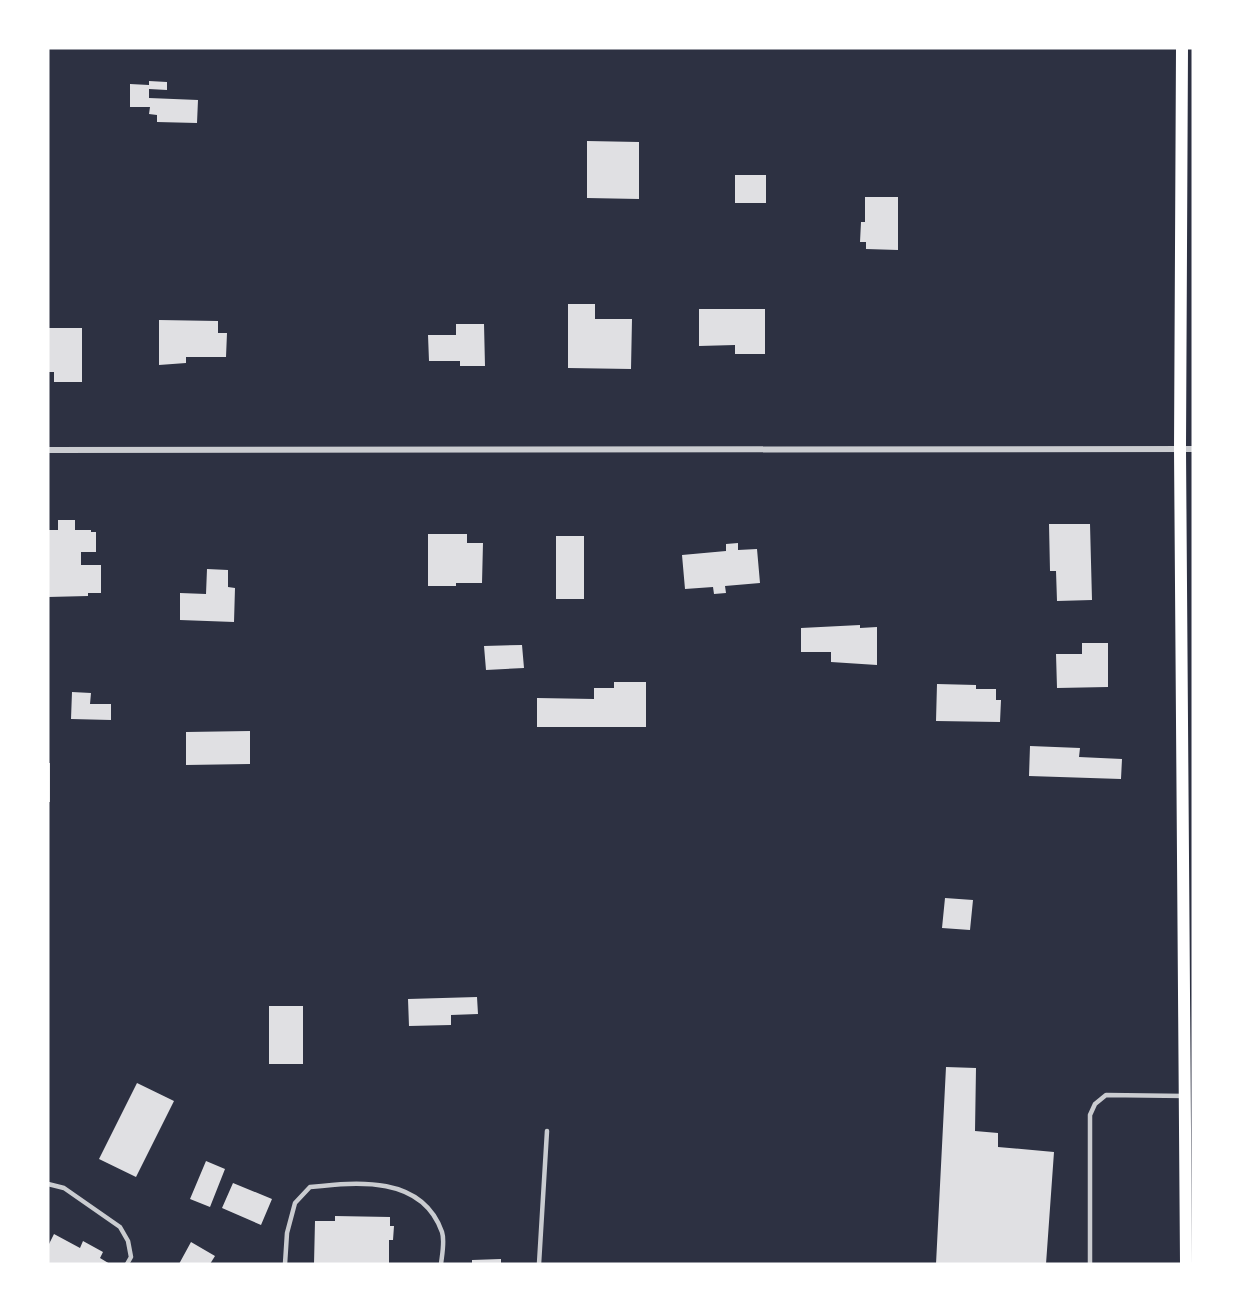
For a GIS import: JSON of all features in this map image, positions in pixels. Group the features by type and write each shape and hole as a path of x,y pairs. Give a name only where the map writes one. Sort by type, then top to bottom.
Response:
{"main road":[{"path":"1182,48 1180,449 1186,1264"}],"street":[{"path":"48,450 1193,449"}],"lane":[{"path":"1090,1264 1090,1115 1095,1104 1107,1095 1185,1096"},
{"path":"539,1264 547,1131"},
{"path":"285,1264 287,1233 295,1203 310,1187 356,1182 386,1186 410,1195 428,1206 443,1233 441,1264"},
{"path":"48,1184 64,1188 120,1227 129,1241 131,1257 127,1264"}],"building":[{"path":"149,81 167,82 167,90 149,89 149,98 198,100 197,123 157,122 157,115 149,114 150,107 130,107 130,84 149,85"},
{"path":"587,141 639,142 639,199 587,198"},
{"path":"735,175 766,175 766,203 735,203"},
{"path":"865,197 898,197 898,250 866,249 866,242 860,242 861,222 865,222"},
{"path":"568,304 595,304 595,319 632,319 631,369 568,368"},
{"path":"699,309 765,309 765,354 735,354 735,345 699,346"},
{"path":"159,320 218,321 218,333 227,333 226,357 186,357 186,363 159,365"},
{"path":"456,324 484,324 485,366 460,366 460,361 429,361 428,335 456,335"},
{"path":"48,328 82,328 82,382 54,382 54,372 48,372"},
{"path":"58,520 75,520 75,530 96,532 96,552 81,552 81,565 101,565 101,593 88,593 88,596 48,597 48,530 58,530"},
{"path":"1049,524 1090,524 1092,600 1057,601 1056,571 1050,571"},
{"path":"428,534 467,534 467,543 483,543 482,583 428,586"},
{"path":"556,536 584,536 584,599 556,599"},
{"path":"738,543 738,550 757,549 760,583 725,586 726,593 714,594 713,587 685,589 682,555 726,551 726,544"},
{"path":"207,569 228,570 228,587 235,588 234,622 180,620 180,593 206,594"},
{"path":"860,625 860,628 877,627 877,665 831,662 831,652 801,652 801,628"},
{"path":"1082,643 1108,643 1108,687 1057,688 1056,654 1082,654"},
{"path":"522,645 524,668 486,670 484,646"},
{"path":"614,682 646,682 646,727 537,727 537,698 594,699 594,688 614,688"},
{"path":"937,684 976,685 976,689 996,689 996,700 1001,700 1000,722 936,721"},
{"path":"72,692 91,693 90,704 111,704 111,720 71,719"},
{"path":"250,731 250,764 186,765 186,732"},
{"path":"1030,746 1080,748 1079,757 1122,759 1121,779 1029,776"},
{"path":"48,763 50,763 50,802 48,802"},
{"path":"945,898 973,900 970,930 942,928"},
{"path":"477,997 478,1014 451,1015 451,1025 409,1026 408,999"},
{"path":"269,1006 303,1006 303,1064 269,1064"},
{"path":"946,1067 976,1068 975,1131 998,1133 998,1147 1054,1152 1046,1264 936,1264"},
{"path":"137,1083 174,1101 136,1177 99,1159"},
{"path":"206,1161 225,1169 210,1207 190,1199"},
{"path":"233,1183 272,1199 261,1225 222,1208"},
{"path":"335,1216 390,1217 390,1226 394,1226 393,1240 389,1240 389,1264 314,1264 315,1221 335,1221"},
{"path":"54,1234 80,1248 83,1241 103,1252 100,1258 110,1264 48,1264 48,1246"},
{"path":"191,1242 215,1256 210,1264 179,1264"},
{"path":"501,1259 501,1264 472,1264 472,1260"}]}
